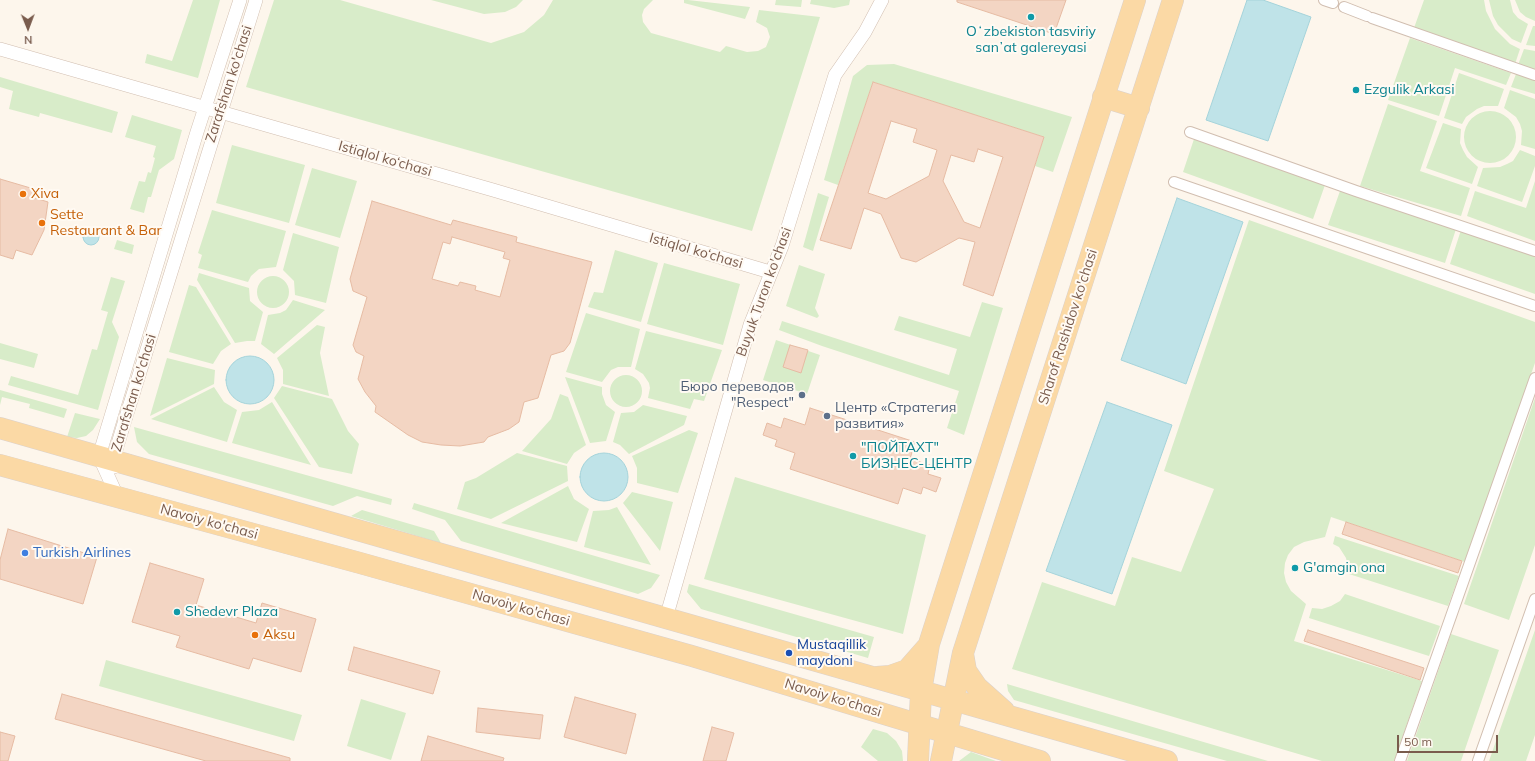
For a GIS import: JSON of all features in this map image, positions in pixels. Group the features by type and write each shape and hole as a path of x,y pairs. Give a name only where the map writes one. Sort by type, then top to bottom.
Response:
{"main road":[{"path":"918,761 920,691 929,644 1135,0"},
{"name":"Sharof Rashidov ko'chasi","path":"941,761 963,654 1173,0"},
{"path":"1103,97 1139,108"},
{"path":"0,428 1167,761"},
{"name":"Navoiy ko'chasi","path":"0,464 685,654 1040,761"},
{"path":"874,678 890,676 907,670 929,644"},
{"path":"963,654 966,671 977,687 994,703 1016,718"},
{"path":"919,725 954,700"}],"street":[{"name":"Zarafshan ko'chasi","path":"117,496 106,458 205,107 240,0"},
{"name":"Zarafshan ko'chasi","path":"106,458 256,0"},
{"name":"Buyuk Turon ko'chasi","path":"666,618 750,325 770,272 782,246 835,75 865,32 882,0"},
{"path":"1344,7 1535,75"},
{"name":"Istiqlol ko‘chasi","path":"0,49 205,107 770,272"},
{"path":"1190,132 1351,189 1535,251"},
{"path":"1174,182 1535,306"},
{"path":"1400,761 1535,378"},
{"path":"1478,761 1535,599"}],"green space":[{"path":"193,0 220,0 198,78 145,63 147,54 172,61"},
{"path":"274,0 340,0 491,43 524,32 544,15 553,0 653,0 644,9 642,15 643,22 651,33 720,52 726,46 747,52 758,51 766,47 770,37 767,28 756,22 759,10 820,17 752,231 246,87"},
{"path":"431,0 523,0 516,7 505,12 484,14"},
{"path":"684,0 750,7 745,19 684,3"},
{"path":"776,0 802,0 801,7 775,5"},
{"path":"811,0 850,0 849,5 834,8 810,4"},
{"path":"1424,0 1484,0 1486,11 1495,29 1510,44 1520,49 1515,64 1414,28"},
{"path":"1489,0 1510,0 1513,12 1518,18 1528,24 1521,43 1512,39 1498,25 1493,16"},
{"path":"1515,0 1535,0 1535,21 1526,17 1520,12"},
{"path":"1533,26 1535,26 1535,46 1526,45"},
{"path":"1410,38 1511,73 1506,85 1455,68 1439,116 1388,100"},
{"path":"1524,49 1535,51 1535,70 1518,65"},
{"path":"894,64 1072,117 1053,172 1035,166 1044,137 873,82 838,185 824,180 853,76 867,65"},
{"path":"1459,73 1504,89 1498,106 1484,106 1477,109 1466,117 1462,124 1444,118"},
{"path":"1516,74 1535,80 1535,94 1511,87"},
{"path":"0,77 118,112 112,133 40,113 39,117 9,109 13,91 0,87"},
{"path":"1510,90 1535,99 1535,149 1521,145 1522,131 1520,124 1516,117 1504,108"},
{"path":"1388,104 1437,121 1420,171 1470,188 1461,216 1360,186"},
{"path":"1490,111 1500,113 1508,119 1514,127 1516,137 1514,147 1508,155 1500,161 1490,163 1480,161 1472,155 1466,147 1464,137 1466,127 1472,119 1480,113"},
{"path":"132,115 182,130 174,159 159,170 151,197 148,197 144,213 130,209 139,181 145,182 148,172 151,173 155,158 153,157 156,146 125,137"},
{"path":"1443,123 1461,129 1460,143 1463,150 1467,157 1478,167 1472,184 1426,168"},
{"path":"1194,139 1325,185 1313,219 1183,172"},
{"path":"232,145 305,165 289,223 216,203"},
{"path":"1520,150 1535,156 1535,166 1522,202 1477,186 1483,168 1500,167 1507,164 1513,161"},
{"path":"312,168 357,181 340,238 295,225"},
{"path":"1535,181 1535,241 1467,216 1475,191 1526,208"},
{"path":"1340,191 1456,229 1445,263 1328,225"},
{"path":"818,193 829,197 813,251 803,247"},
{"path":"212,210 286,231 276,267 259,269 251,276 248,282 198,268 202,255 198,253"},
{"path":"1249,220 1535,322 1535,363 1465,562 1331,517 1325,537 1304,542 1294,547 1288,555 1285,563 1284,573 1286,582 1291,591 1306,604 1294,641 1422,681 1394,761 1322,761 1012,669 1042,582 1115,606 1132,557 1181,572 1214,489 1164,471"},
{"path":"1461,230 1535,255 1535,294 1450,264"},
{"path":"293,233 339,247 326,303 295,295 294,281 283,270"},
{"path":"117,240 134,245 132,254 114,249"},
{"path":"615,250 658,263 641,322 588,307 594,292 603,293"},
{"path":"664,263 740,284 723,345 647,324"},
{"path":"799,265 825,274 815,308 819,316 817,318 786,306"},
{"path":"199,273 249,288 250,301 263,312 255,341 235,343 197,280"},
{"path":"273,276 284,281 289,292 284,303 273,308 262,303 257,292 262,281"},
{"path":"111,277 125,281 112,322 119,337 98,410 8,385 11,376 78,395 92,349 97,350 108,312 101,310"},
{"path":"189,285 196,287 231,344 221,351 213,364 169,352"},
{"path":"293,300 325,310 274,354 261,344 268,315 280,313 286,310"},
{"path":"982,302 1003,308 964,435 947,428 959,391 822,346 779,330 782,321 949,375 957,349 894,330 899,316 970,337"},
{"path":"586,313 640,329 631,367 618,367 611,370 602,382 566,372"},
{"path":"317,325 325,327 320,353 329,396 283,384 283,370 277,358"},
{"path":"646,331 722,350 704,401 694,399 690,409 648,398 650,388 649,383 643,374 635,369"},
{"path":"776,340 820,355 807,394 763,380"},
{"path":"0,343 38,354 34,368 0,359"},
{"path":"167,358 215,370 214,384 150,416"},
{"path":"626,375 635,378 639,382 642,391 639,400 635,404 626,407 617,404 613,400 610,391 613,382 617,378"},
{"path":"565,377 602,387 602,394 606,405 615,412 606,441 590,443"},
{"path":"282,386 332,399 348,431 359,444 352,474 319,467 274,398"},
{"path":"214,387 224,402 237,410 227,442 151,419"},
{"path":"0,390 67,409 64,418 29,408 30,404 2,397 0,405"},
{"path":"560,394 568,397 586,445 574,453 567,464 522,451 551,419"},
{"path":"1535,398 1535,545 1509,620 1464,604"},
{"path":"272,402 311,465 232,443 242,412 259,410"},
{"path":"643,405 687,416 684,425 629,454 620,445 613,442 621,413 634,412"},
{"path":"75,413 100,419 93,430 86,436 77,438 67,437"},
{"path":"134,427 392,499 391,505 357,496 333,506 149,454 137,442"},
{"path":"689,430 698,433 678,493 637,483 637,468 632,456"},
{"path":"517,453 567,466 568,481 491,519 457,509 465,482 476,478"},
{"path":"735,477 926,535 903,634 704,579"},
{"path":"568,486 574,499 589,509 577,542 501,523"},
{"path":"632,492 673,502 660,551 623,503"},
{"path":"414,503 660,575 651,588 638,594 461,541 445,520 412,509"},
{"path":"617,507 651,565 584,547 593,511 609,510"},
{"path":"362,510 434,531 441,543 351,516"},
{"path":"1335,536 1459,576 1448,606 1349,574 1346,558 1339,547 1333,544"},
{"path":"689,584 874,637 868,658 701,609 687,592"},
{"path":"1345,594 1440,626 1429,656 1309,618 1312,608 1322,609 1331,606 1340,601"},
{"path":"1535,630 1535,735 1526,761 1489,761"},
{"path":"1451,634 1499,650 1461,761 1407,761"},
{"path":"106,660 302,715 294,741 99,686"},
{"path":"1007,684 1268,761 1227,761 1014,700 1008,691"},
{"path":"361,699 406,713 391,760 347,746"},
{"path":"873,729 887,733 896,741 902,751 903,761 878,761 861,747"},
{"path":"971,752 996,761 959,761"}],"water":[{"path":"1247,0 1263,0 1311,17 1268,141 1206,120"},
{"path":"1177,198 1243,222 1186,384 1121,360"},
{"path":"88,229 94,229 99,234 97,243 94,245 88,245 83,240 83,234"},
{"path":"250,356 259,358 267,363 272,371 274,380 272,389 267,397 259,402 250,404 241,402 233,397 228,389 226,380 228,371 233,363 241,358"},
{"path":"1107,402 1172,425 1112,594 1046,571"},
{"path":"604,453 613,455 621,460 626,468 628,477 626,486 621,494 613,499 604,501 595,499 587,494 582,486 580,477 582,468 587,460 595,455"}],"building":[{"name":"Oʻzbekiston tasviriy sanʼat galereyasi","path":"957,0 1066,0 1054,34 957,2"},
{"path":"873,82 1044,137 993,296 963,285 975,242 959,238 916,262 901,258 881,214 864,208 851,249 820,240","holes":["891,121 917,129 913,142 937,150 929,176 886,199 868,193","978,149 1003,157 980,228 964,222 943,181 951,155 974,162"]},
{"path":"0,179 34,189 32,197 48,202 44,230 32,255 16,250 13,259 0,255"},
{"path":"372,201 451,225 453,220 517,237 516,242 592,262 570,343 564,351 551,355 538,398 524,402 519,422 509,429 488,437 484,442 460,446 422,442 408,435 375,412 376,406 365,392 358,379 364,356 356,352 353,345 367,297 353,291 350,279","holes":["452,237 505,252 503,258 510,260 500,297 475,290 476,286 460,282 458,286 432,279 443,242 450,244"]},
{"path":"790,345 808,350 801,373 783,367"},
{"name":"\"ПОЙТАХТ\" БИЗНЕС-ЦЕНТР","path":"810,408 915,442 910,459 930,465 928,474 941,478 936,492 923,487 921,494 903,488 898,504 790,469 795,453 775,446 777,440 763,435 767,423 781,428 784,418 805,425"},
{"path":"1346,522 1462,561 1458,573 1342,534"},
{"path":"8,529 97,557 83,604 0,579 0,560"},
{"name":"Shedevr Plaza","path":"150,563 204,579 196,605 256,623 262,603 316,619 301,672 253,658 249,669 176,647 180,636 132,622"},
{"path":"1308,630 1424,668 1420,680 1304,641"},
{"path":"354,647 440,671 433,694 348,670"},
{"path":"62,694 290,758 290,761 206,761 55,719"},
{"path":"575,697 636,714 626,754 564,737"},
{"path":"478,708 543,715 540,739 476,732"},
{"path":"712,727 734,733 726,761 703,761"},
{"path":"0,732 15,736 8,761 0,761"},
{"path":"428,736 504,758 503,761 421,761"}],"place":[{"name":"Oʻzbekiston tasviriy sanʼat galereyasi","path":"1031,17"},
{"name":"Ezgulik Arkasi","path":"1356,90"},
{"name":"Xiva","path":"23,194"},
{"name":"Sette Restaurant & Bar","path":"42,223"},
{"name":"Бюро переводов \"Respect\"","path":"802,395"},
{"name":"Центр «Стратегия развития»","path":"827,416"},
{"name":"\"ПОЙТАХТ\" БИЗНЕС-ЦЕНТР","path":"853,456"},
{"name":"Turkish Airlines","path":"25,553"},
{"name":"G'amgin ona","path":"1295,568"},
{"name":"Shedevr Plaza","path":"177,612"},
{"name":"Aksu","path":"255,635"},
{"name":"Mustaqillik maydoni","path":"789,653"}]}
